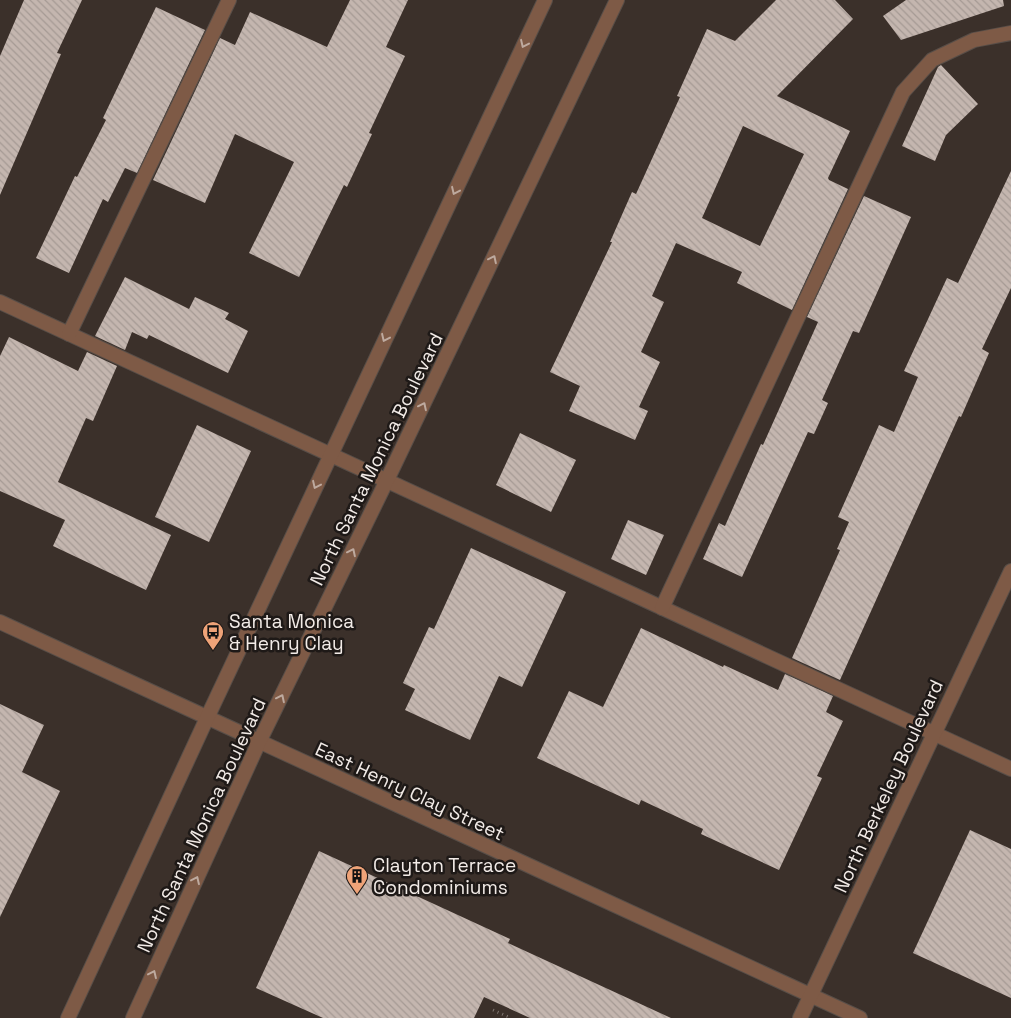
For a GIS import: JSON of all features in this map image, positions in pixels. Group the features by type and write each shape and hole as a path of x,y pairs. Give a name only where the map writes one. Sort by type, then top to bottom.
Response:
{"street":[{"path":"70,334 229,0"},
{"name":"North Santa Monica Boulevard","path":"68,1018 330,455 545,0"},
{"name":"North Santa Monica Boulevard","path":"133,1018 259,742 617,0"},
{"path":"662,608 903,92 932,60 974,40 1011,33"},
{"path":"0,302 1011,769"},
{"name":"North Berkeley Boulevard","path":"800,1018 1011,571"},
{"name":"East Henry Clay Street","path":"0,622 860,1018"}],"path":[{"path":"493,1010 511,1018"}],"building":[{"path":"24,0 82,0 57,53 61,54 0,195 0,56"},
{"path":"350,0 408,0 386,47 405,56 369,133 372,134 347,187 344,185 299,277 249,253 294,162 235,134 205,203 153,180 220,38 235,45 250,12 327,47"},
{"path":"776,0 835,0 853,19 777,96 850,131 828,178 848,189 792,310 737,283 742,272 676,243 652,296 664,302 641,352 660,362 639,407 648,411 635,440 569,411 580,386 550,372 612,242 610,242 632,192 636,194 680,97 677,96 707,29 735,41","holes":["743,126 804,154 760,246 702,218"]},
{"path":"906,0 1003,0 1004,6 901,40 883,16"},
{"path":"156,7 205,30 137,173 125,168 108,202 103,199 69,273 36,258 75,176 77,177 106,120 103,118"},
{"path":"941,65 978,104 946,135 935,161 902,146 938,67"},
{"path":"1011,171 1011,288 982,349 989,353 840,680 792,658 840,550 837,549 849,522 838,517 879,425 894,432 918,377 904,371 947,278 958,283"},
{"path":"864,196 911,217 859,333 853,331 822,400 828,403 814,434 808,432 742,577 703,559 719,523 725,526 818,322 807,317"},
{"path":"125,277 189,309 195,297 229,313 225,319 248,331 228,373 149,335 147,339 132,332 125,350 95,336"},
{"path":"9,337 78,371 87,352 117,366 93,421 86,418 58,482 171,535 146,590 53,546 65,520 0,491 0,356"},
{"path":"197,425 251,451 209,542 155,517"},
{"path":"520,433 576,460 551,512 496,485"},
{"path":"628,520 664,535 646,575 611,559"},
{"path":"471,548 566,592 522,687 499,676 470,740 405,710 415,689 403,683 429,627 434,629"},
{"path":"641,628 723,667 724,665 778,690 785,674 833,696 826,712 843,721 817,776 822,778 779,870 701,834 703,829 641,800 639,805 537,758 569,691 603,707"},
{"path":"0,704 44,725 22,772 60,791 0,917"},
{"path":"970,830 1011,849 1011,998 913,953"},
{"name":"Clayton Terrace Condominiums","path":"319,851 510,939 508,943 671,1018 530,1018 484,997 474,1018 323,1018 256,988"}],"place":[{"name":"Santa Monica & Henry Clay","path":"213,651"},
{"name":"Clayton Terrace Condominiums","path":"357,895"}]}
